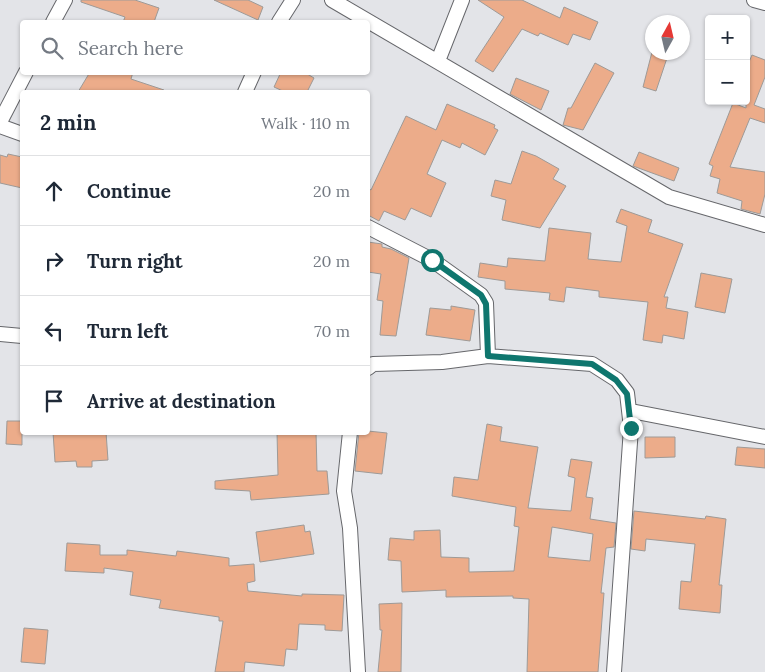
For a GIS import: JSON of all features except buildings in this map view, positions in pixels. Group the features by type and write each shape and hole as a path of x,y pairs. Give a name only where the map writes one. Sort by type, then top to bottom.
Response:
{"street":[{"path":"54,20 65,0"},
{"path":"280,20 293,0"},
{"path":"332,0 367,20"},
{"path":"438,61 462,0"},
{"path":"754,0 765,3"},
{"path":"370,22 669,197 765,225"},
{"path":"0,122 24,75"},
{"path":"246,90 253,75"},
{"path":"0,126 20,133"},
{"path":"370,228 432,260 481,295 486,304 488,356"},
{"path":"0,334 20,336"},
{"path":"370,366 373,364 442,362 488,356 592,364 623,387 630,412 614,672"},
{"path":"630,412 765,437"},
{"path":"350,435 344,491 350,528 358,672"}],"route":[{"path":"432,260 481,295 486,304 488,356 592,364 623,387 627,394 631,428"}]}
